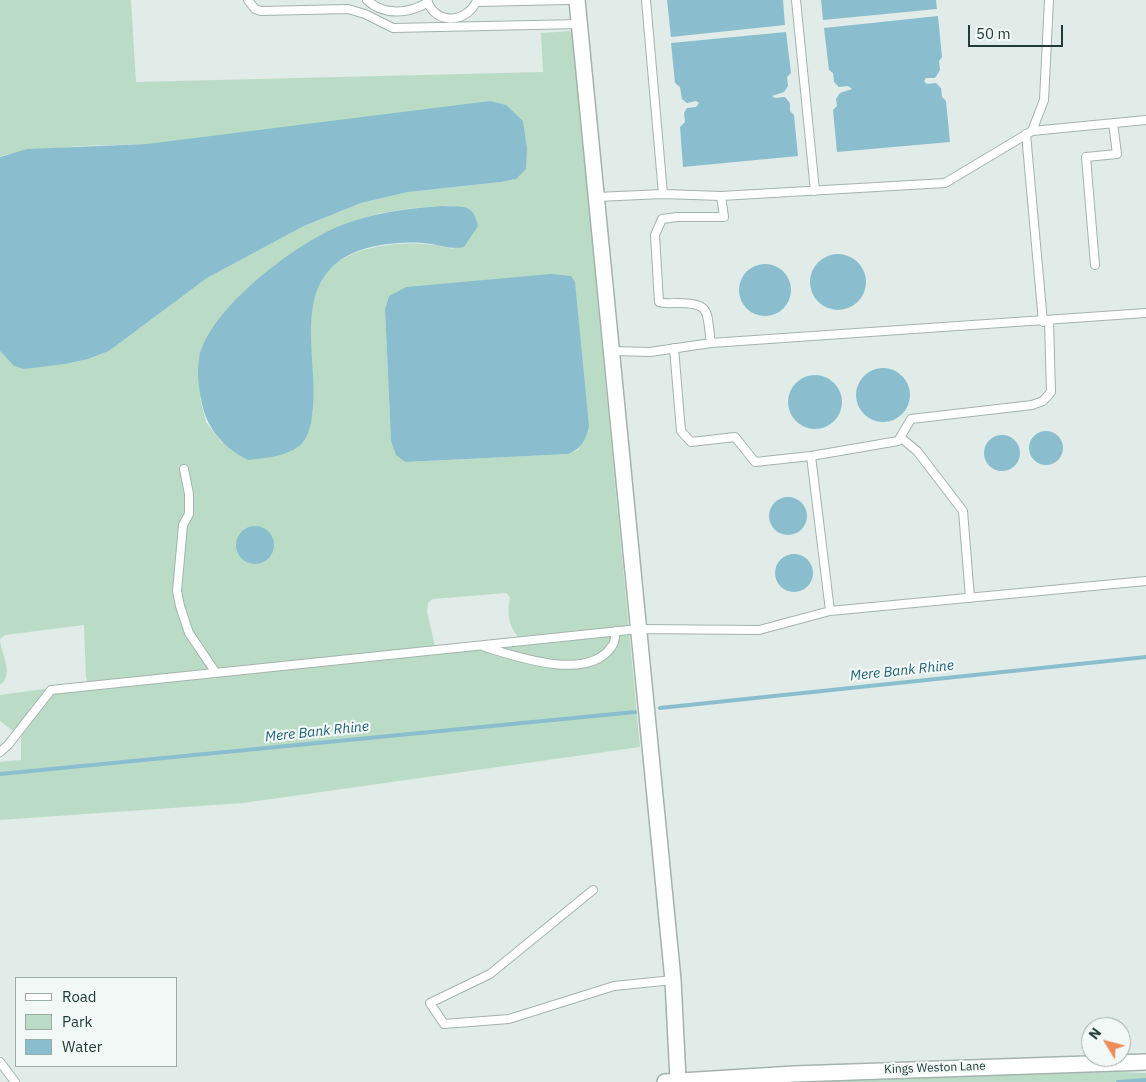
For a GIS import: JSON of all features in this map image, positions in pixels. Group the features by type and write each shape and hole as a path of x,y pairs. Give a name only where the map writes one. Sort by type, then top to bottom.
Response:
{"street":[{"path":"578,0 673,980 672,1081"},
{"name":"Kings Weston Lane","path":"672,1081 794,1074 1146,1062"}],"lane":[{"path":"248,0 255,9 261,11 348,9 365,14 393,28 450,23 580,24"},
{"path":"367,0 374,6 388,11 410,11 427,1 431,9 450,23"},
{"path":"450,23 471,11 477,1 568,0"},
{"path":"646,0 663,194"},
{"path":"796,0 815,191"},
{"path":"674,348 681,431 691,442 735,438 755,462 812,456 898,441 912,418 1032,405 1044,401 1052,392 1029,133 1044,100 1049,0"},
{"path":"597,197 663,194 721,196 945,183 1029,133 1146,120"},
{"path":"1095,265 1086,157 1117,154 1113,123"},
{"path":"711,343 706,312 703,307 697,303 659,302 655,235 662,220 677,217 724,217 721,196"},
{"path":"612,351 650,352 711,343 1146,313"},
{"path":"901,438 917,451 963,511 970,598"},
{"path":"812,456 830,611"},
{"path":"184,469 189,494 189,514 183,525 177,591 189,633 216,673"},
{"path":"0,752 8,745 51,690 639,629 759,630 830,611 1146,581"},
{"path":"480,646 538,663 573,665 600,658 613,646 616,631"},
{"path":"594,890 490,974 430,1003 444,1024 509,1019 614,986 673,980"},
{"path":"0,1062 15,1082"}],"green space":[{"path":"0,0 131,0 136,82 543,72 541,33 572,31 640,747 243,803 0,820 0,762 21,760 21,737 0,721 0,695 88,683 86,677 84,625 5,635 0,639 0,351 14,365 65,364 88,359 109,351 207,278 304,226 361,203 408,192 516,179 147,144 79,146 8,154 0,157","holes":["442,206 465,207 453,249 414,243 370,248 350,255 333,266 320,280 313,299 310,327 313,414 222,443 206,422 200,398 377,214 405,209","389,296 579,449 569,454 405,462 391,441 385,309","506,593 510,597 510,623 518,637 435,646 427,612 428,603 433,599"]},
{"path":"0,640 7,670 4,680 0,685"},
{"path":"1118,1072 1146,1073 1146,1082 762,1082"}],"water":[{"path":"667,0 783,0 785,25 671,37"},
{"path":"821,0 936,0 937,9 823,20"},
{"path":"938,16 942,57 939,61 940,70 935,78 926,78 924,81 927,84 936,83 941,88 942,97 946,101 950,142 837,152 833,110 837,106 836,99 840,93 852,89 848,86 839,87 834,82 833,73 829,70 824,28"},
{"path":"786,32 791,73 787,77 788,86 784,92 772,96 775,98 785,97 790,103 790,111 794,115 798,156 683,167 680,127 685,122 684,113 687,108 696,107 699,103 696,101 687,103 682,99 680,87 675,83 671,43"},
{"path":"490,101 506,105 523,121 527,148 526,169 516,179 408,192 361,203 304,226 207,278 109,351 88,359 24,369 14,366 0,351 0,157 27,149 147,144"},
{"path":"466,207 470,209 476,218 478,226 464,247 453,248 428,244 392,243 370,247 350,254 326,274 316,292 312,313 314,402 311,423 301,444 288,453 248,460 229,448 210,425 205,415 199,389 199,359 206,340 218,320 257,280 279,262 323,234 366,217 416,208"},
{"path":"838,254 853,259 861,267 866,282 861,297 853,305 838,310 823,305 815,297 810,282 815,267 823,259"},
{"path":"760,264 770,264 784,271 791,285 791,295 784,309 770,316 760,316 750,312 743,305 739,295 739,285 743,275 750,268"},
{"path":"551,274 571,276 575,282 589,426 585,439 580,446 569,454 405,462 396,455 391,441 385,309 389,296 406,287"},
{"path":"878,368 888,368 898,372 906,380 910,395 906,410 898,418 888,422 878,422 868,418 860,410 856,400 856,390 860,380 868,372"},
{"path":"815,375 825,377 834,383 840,392 842,402 840,412 834,421 825,427 815,429 805,427 796,421 790,412 788,402 790,392 796,383 805,377"},
{"path":"1046,431 1053,432 1058,436 1062,441 1062,455 1058,460 1053,464 1046,465 1039,464 1034,460 1030,455 1029,448 1030,441 1034,436 1039,432"},
{"path":"1002,435 1015,440 1020,453 1015,466 1002,471 989,466 984,453 989,440"},
{"path":"788,497 801,503 807,516 801,529 788,535 775,529 769,516 775,503"},
{"path":"255,526 268,532 274,545 268,558 255,564 242,558 236,545 242,532"},
{"path":"794,554 807,560 813,573 807,586 794,592 781,586 775,573 781,560"}],"waterway":[{"name":"Mere Bank Rhine","path":"660,708 1146,657"},
{"name":"Mere Bank Rhine","path":"0,774 635,712"},
{"path":"1118,1082 1146,1080"}]}
